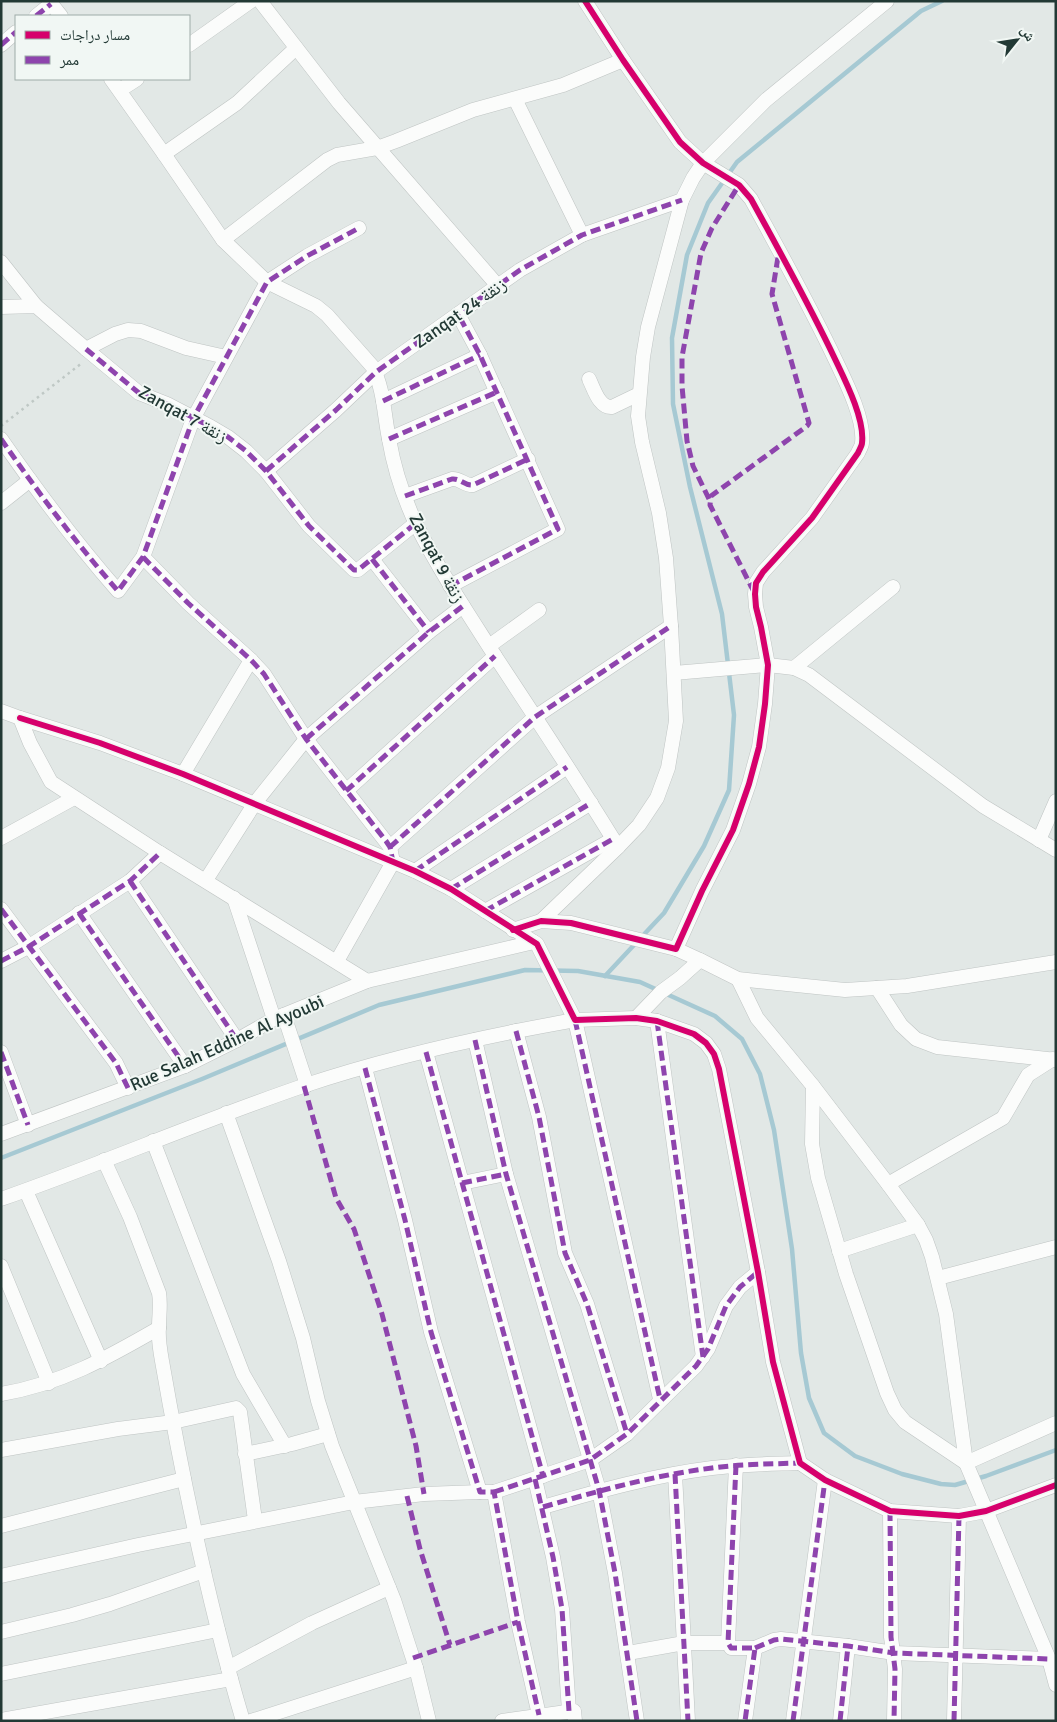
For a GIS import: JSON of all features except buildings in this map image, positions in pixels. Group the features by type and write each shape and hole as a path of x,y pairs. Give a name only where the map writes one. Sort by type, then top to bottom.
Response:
{"street":[{"path":"190,43 251,1"},
{"path":"260,1 339,103 498,286"},
{"path":"585,1 622,60 680,142 703,162 734,182 751,199 810,306 849,388 862,434 862,444 858,453 818,510 763,572 756,583 756,607 768,665 766,704 759,747 749,784 733,830 702,891 676,949"},
{"path":"541,921 616,843 639,825 657,798 668,768 676,721 666,558 659,513 642,442 638,416 643,357 648,326 682,200 703,162 766,100 887,1"},
{"path":"37,15 50,3 60,15"},
{"path":"1,44 15,33"},
{"path":"164,154 237,103 296,48"},
{"path":"223,240 327,160 337,155 377,148 473,110 564,85 622,60"},
{"name":"Zanqat 9 زنقة","path":"112,80 223,240 267,282 316,306 328,315 376,372 383,401 388,439 405,496 431,553 450,586 616,843"},
{"path":"120,90 135,80"},
{"path":"515,99 582,235"},
{"name":"Zanqat 24 زنقة","path":"266,471 376,372 498,286 549,253 582,235 682,200"},
{"path":"1,439 30,480 118,591 143,557 193,419 267,282 307,256 359,228"},
{"name":"Zanqat 7 زنقة","path":"1,262 36,306 140,393 167,404 228,437 246,451 266,471 322,541 356,570 372,559"},
{"path":"1,307 36,306"},
{"path":"450,586 558,529 497,392 458,314"},
{"path":"90,352 115,334 128,330 141,331 200,352 226,357"},
{"path":"383,401 480,356"},
{"path":"589,380 600,401 608,407 612,407 639,394"},
{"path":"388,439 497,392"},
{"path":"405,496 452,479 459,480 467,485 473,484 528,459"},
{"path":"1,503 30,480"},
{"path":"416,523 372,559 429,632"},
{"path":"143,557 188,603 264,674 306,739 390,847 393,862 336,961"},
{"path":"794,668 893,587"},
{"path":"206,880 255,803 306,739 429,632 463,606"},
{"path":"346,791 492,651 539,610"},
{"path":"390,847 535,717 671,626"},
{"path":"183,774 251,660"},
{"path":"674,673 768,665 794,668 808,675 983,806 1056,850"},
{"path":"1,711 100,743 183,774 415,871 451,889 535,943 575,1020 660,1400"},
{"path":"20,718 30,743 51,782 160,853 367,981"},
{"path":"415,871 567,767"},
{"path":"1,838 74,798"},
{"path":"1039,840 1056,801"},
{"path":"451,889 591,803"},
{"path":"485,910 616,843"},
{"path":"1,961 28,947 130,880 160,853"},
{"path":"130,880 237,1040"},
{"path":"234,898 279,1017 290,1034 307,1085"},
{"path":"1,908 28,947 116,1063 128,1088"},
{"path":"78,913 185,1066"},
{"path":"513,930 541,921 571,923 676,949 738,979 845,990 956,979 1056,962"},
{"name":"Rue Salah Eddine Al Ayoubi","path":"1,1134 185,1066 279,1017 367,981 535,943"},
{"path":"636,1018 661,992 688,972 700,960"},
{"path":"738,979 757,1018 813,1086 918,1224 929,1249 946,1314 968,1468 976,1491 1049,1659 1056,1685"},
{"path":"877,988 901,1025 916,1039 937,1047 1054,1059"},
{"path":"1,1199 56,1180 226,1113 307,1085 365,1068 516,1030 575,1020 636,1018 657,1021 694,1034 714,1054 758,1272 773,1362 800,1463"},
{"path":"657,1021 703,1357"},
{"path":"516,1030 539,1117 565,1253 587,1304 627,1434"},
{"path":"475,1040 506,1174 599,1490 628,1653 637,1721"},
{"path":"1,1052 28,1125"},
{"path":"426,1052 539,1478 562,1609 572,1716 539,1715 502,1721"},
{"path":"888,1184 1003,1118 1028,1075 1054,1059"},
{"path":"365,1068 405,1220 431,1332 480,1492"},
{"path":"813,1086 813,1152 818,1178 838,1251 878,1368 895,1410 905,1422 968,1468"},
{"path":"226,1113 282,1270 303,1338 328,1434 389,1588 416,1668 429,1721"},
{"path":"153,1141 243,1374 284,1446"},
{"path":"104,1160 130,1217 159,1293 161,1302 159,1328 161,1353 172,1422 218,1630 243,1721"},
{"path":"462,1184 506,1174"},
{"path":"26,1191 101,1361"},
{"path":"838,1251 918,1224"},
{"path":"938,1278 1056,1247"},
{"path":"1,1266 50,1383"},
{"path":"1,1576 255,1520 304,1513 354,1502 424,1494 494,1492 590,1460 627,1434 703,1357 726,1306 740,1287 758,1272"},
{"path":"1,1394 50,1383 101,1361 159,1328"},
{"path":"1,1450 118,1429 172,1422 238,1409 240,1412 255,1520"},
{"path":"968,1468 1056,1423"},
{"path":"245,1454 328,1434"},
{"path":"543,1507 599,1490 675,1474 736,1465 800,1463 825,1480 890,1511 959,1516 986,1511 1056,1485"},
{"path":"736,1465 728,1643 731,1648 755,1648 774,1640 804,1640 894,1653 1049,1659"},
{"path":"675,1474 688,1721"},
{"path":"1,1526 184,1479"},
{"path":"793,1721 825,1480"},
{"path":"494,1492 518,1622 539,1715"},
{"path":"890,1511 894,1721"},
{"path":"954,1721 959,1516"},
{"path":"1,1632 110,1604 204,1571"},
{"path":"1,1720 229,1674 312,1622 389,1588"},
{"path":"1,1674 218,1630"},
{"path":"628,1653 684,1643 728,1643"},
{"path":"840,1721 848,1646"},
{"path":"745,1721 755,1648"},
{"path":"251,1721 416,1668"}],"path":[{"path":"1,426 90,352"}],"waterway":[{"path":"605,976 664,913 704,846 729,790 734,715 722,614 690,487 673,404 672,338 687,255 708,203 737,162 921,11 942,1"},
{"path":"1,1158 202,1079 379,1005 525,970 578,971 640,982 715,1016 742,1039 760,1074 774,1130 792,1249 801,1353 809,1398 824,1433 855,1456 902,1474 941,1484 955,1485 986,1476 1056,1450"}],"marked path":[{"path":"37,15 51,4"},
{"path":"1,45 15,33"},
{"path":"709,499 693,466 687,441 682,386 682,357 701,253 712,228 739,185"},
{"path":"266,471 376,372 520,270 582,235 682,200"},
{"path":"1,439 57,516 118,591 143,557 193,419 267,282 307,256 359,228"},
{"path":"754,592 710,505 711,496 809,423 772,294 779,251"},
{"path":"450,586 558,529 480,355 458,314"},
{"path":"86,349 139,393 167,404 211,427 246,451 266,471 309,526 354,570 358,570 416,523"},
{"path":"383,401 480,355"},
{"path":"389,439 497,392"},
{"path":"405,496 452,479 473,485 528,459"},
{"path":"143,557 188,603 264,674 306,739 386,841 390,847 393,862"},
{"path":"372,559 429,632"},
{"path":"306,739 429,632 463,606"},
{"path":"390,847 535,717 671,626"},
{"path":"346,791 495,656"},
{"path":"415,871 567,767"},
{"path":"451,889 591,803"},
{"path":"485,911 613,839"},
{"path":"1,961 28,947 130,881 160,853"},
{"path":"130,881 237,1040"},
{"path":"1,909 116,1063 128,1088"},
{"path":"79,913 185,1066"},
{"path":"575,1020 660,1399"},
{"path":"657,1021 703,1357"},
{"path":"516,1031 539,1117 565,1253 587,1304 627,1434"},
{"path":"475,1040 506,1174 599,1490 615,1573 637,1721"},
{"path":"1,1052 28,1125"},
{"path":"426,1052 543,1476"},
{"path":"365,1068 405,1220 431,1332 480,1492 494,1492 518,1622 539,1715"},
{"path":"304,1086 336,1198 354,1229 382,1314 416,1446 424,1494"},
{"path":"462,1183 506,1174"},
{"path":"494,1492 590,1460 627,1434 696,1366 708,1349 726,1306 740,1287 758,1272"},
{"path":"543,1507 627,1484 691,1471 756,1464 800,1463"},
{"path":"736,1465 728,1643 731,1648 755,1648 745,1721"},
{"path":"675,1474 688,1721"},
{"path":"535,1479 553,1557 562,1609 569,1711"},
{"path":"793,1721 825,1480"},
{"path":"407,1496 420,1549 450,1645"},
{"path":"890,1511 891,1637 895,1669 894,1721"},
{"path":"954,1721 959,1516"},
{"path":"413,1658 518,1622"},
{"path":"755,1648 781,1639 894,1653 1049,1659"},
{"path":"840,1721 848,1646"}],"cycle path":[{"path":"513,930 541,921 571,923 676,949 702,891 733,830 749,784 759,747 768,665 756,607 756,583 763,572 812,518 862,445 862,433 857,411 844,378 805,298 751,199 739,185 703,163 680,142 585,1"},
{"path":"20,718 100,743 183,774 415,871 451,889 537,944 575,1020 636,1018 657,1021 694,1034 706,1043 714,1054 719,1069 758,1272 773,1362 800,1463 825,1480 890,1511 959,1516 986,1511 1056,1485"}]}
